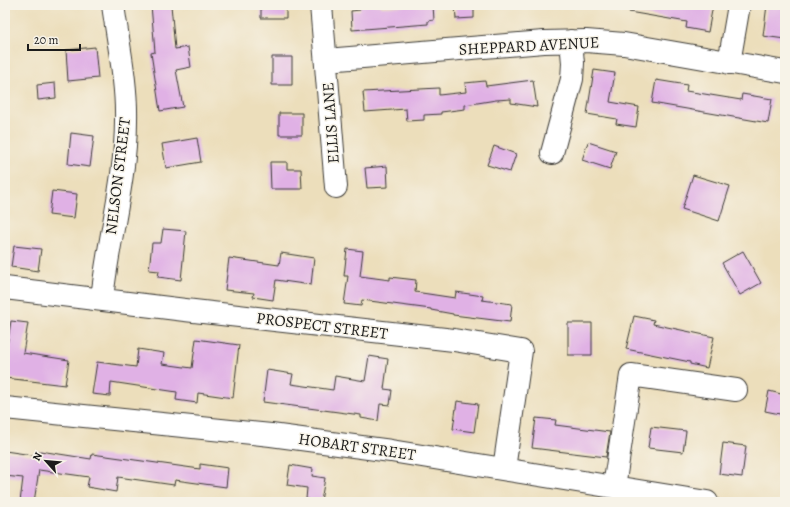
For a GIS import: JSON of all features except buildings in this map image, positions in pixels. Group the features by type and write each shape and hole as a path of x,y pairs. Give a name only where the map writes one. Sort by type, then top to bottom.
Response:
{"street":[{"name":"NELSON STREET","path":"102,299 126,132 125,92 113,5"},
{"path":"321,5 326,60"},
{"path":"729,63 738,5"},
{"path":"552,153 572,79 573,63 571,41"},
{"name":"SHEPPARD AVENUE","path":"326,60 544,42 600,41 785,72"},
{"name":"ELLIS LANE","path":"326,60 336,187"},
{"name":"PROSPECT STREET","path":"5,288 454,340 521,351 504,469"},
{"path":"614,488 632,375 736,390"},
{"name":"HOBART STREET","path":"5,408 271,435 404,453 707,502"}]}
